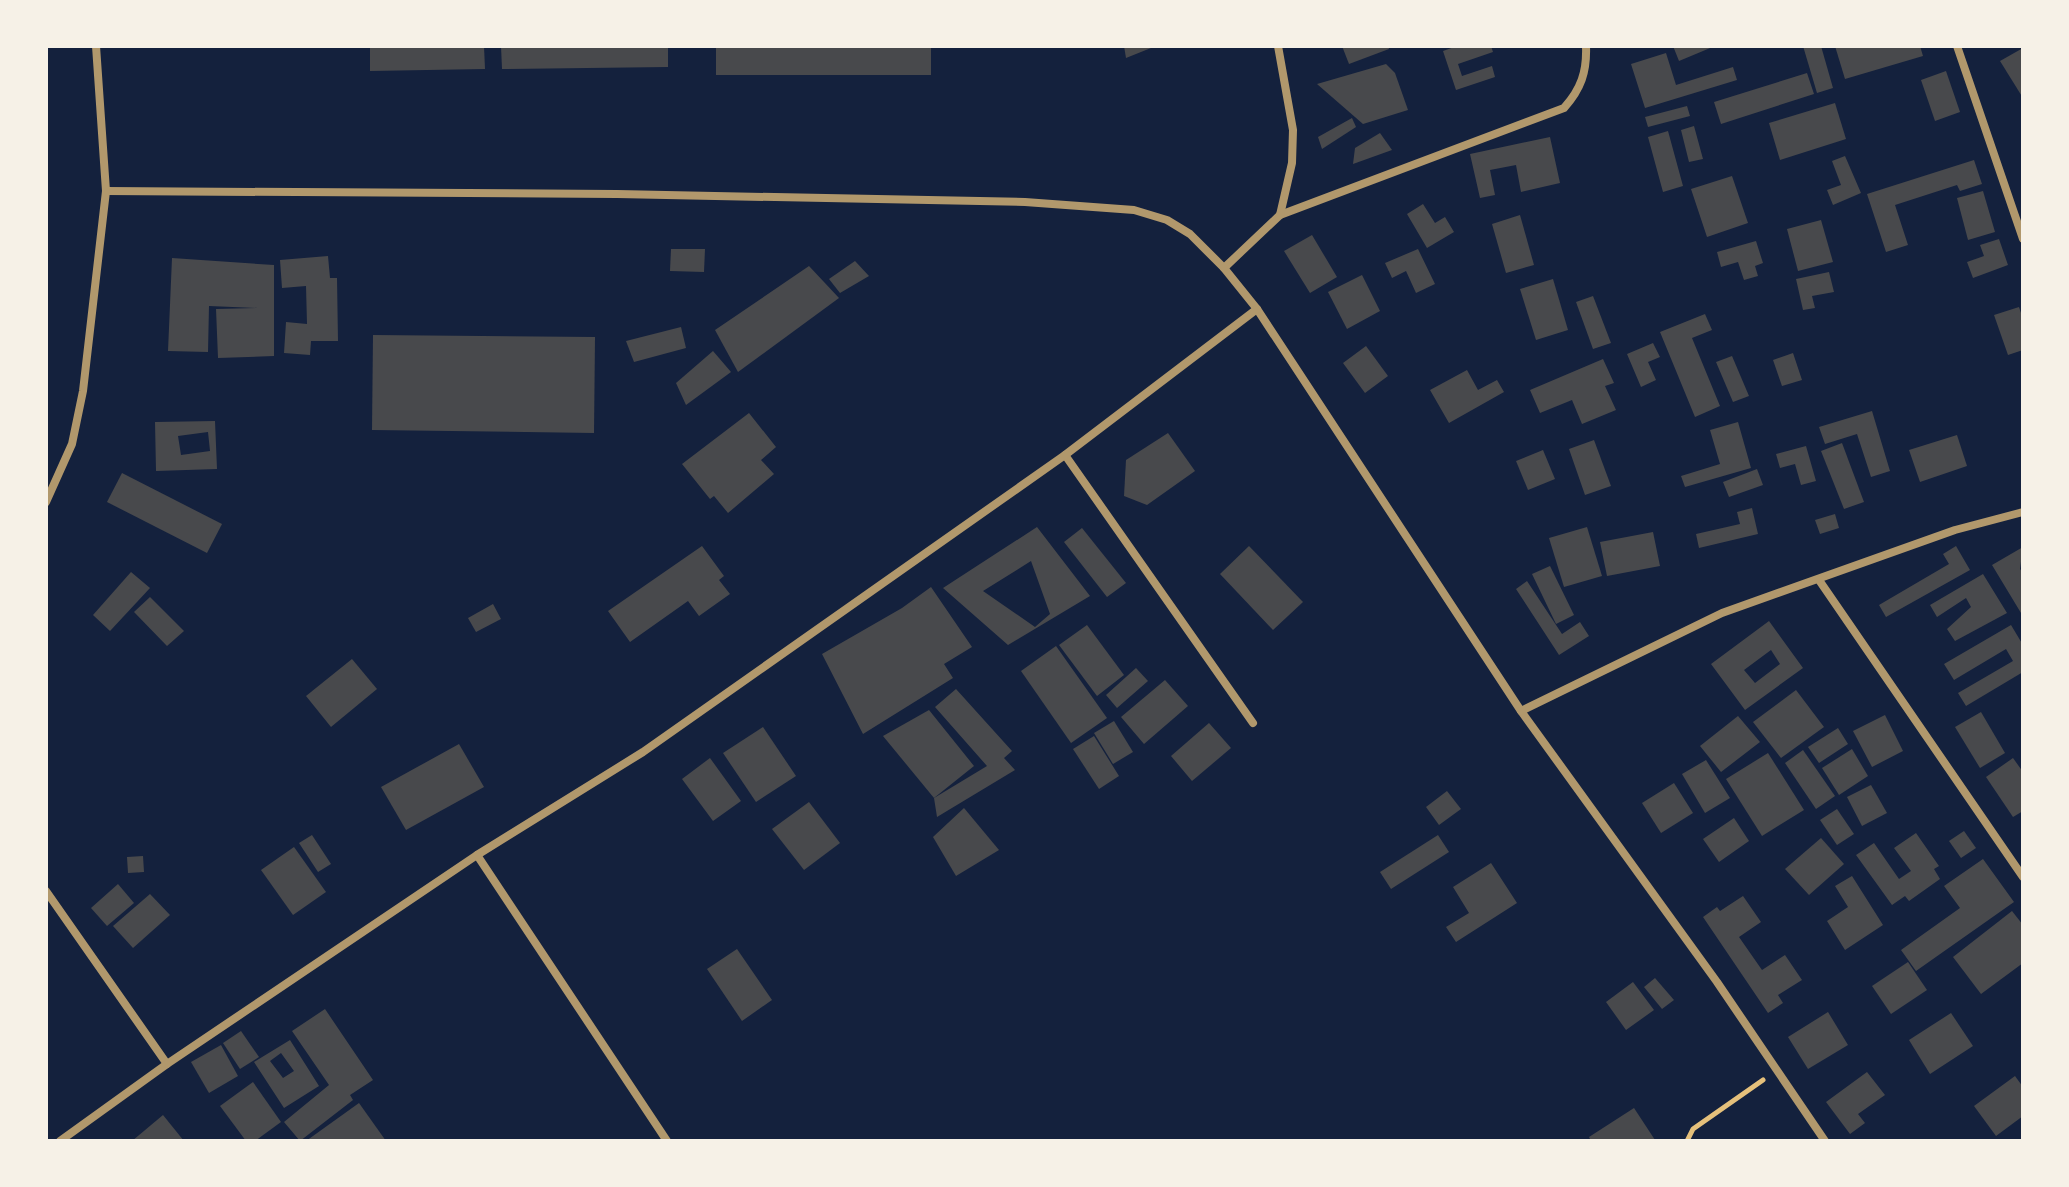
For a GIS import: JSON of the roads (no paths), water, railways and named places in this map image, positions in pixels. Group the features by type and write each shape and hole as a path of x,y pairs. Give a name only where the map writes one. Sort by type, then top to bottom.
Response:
{"street":[{"path":"46,502 72,444 83,391 106,191 96,46"},
{"path":"1278,46 1293,130 1292,163 1280,215"},
{"path":"1224,268 1280,215 1564,108 1580,90 1587,63 1586,46"},
{"path":"1957,46 2023,239"},
{"path":"106,191 601,194 1025,202 1134,210 1167,220 1190,234 1224,268 1257,309 1521,711 1825,1141"},
{"path":"60,1141 167,1064 477,855 643,752 1065,455 1257,309"},
{"path":"1065,455 1253,723"},
{"path":"1521,711 1722,613 1955,530 2023,512"},
{"path":"1819,580 2023,877"},
{"path":"477,855 667,1141"},
{"path":"46,891 167,1064"}]}
